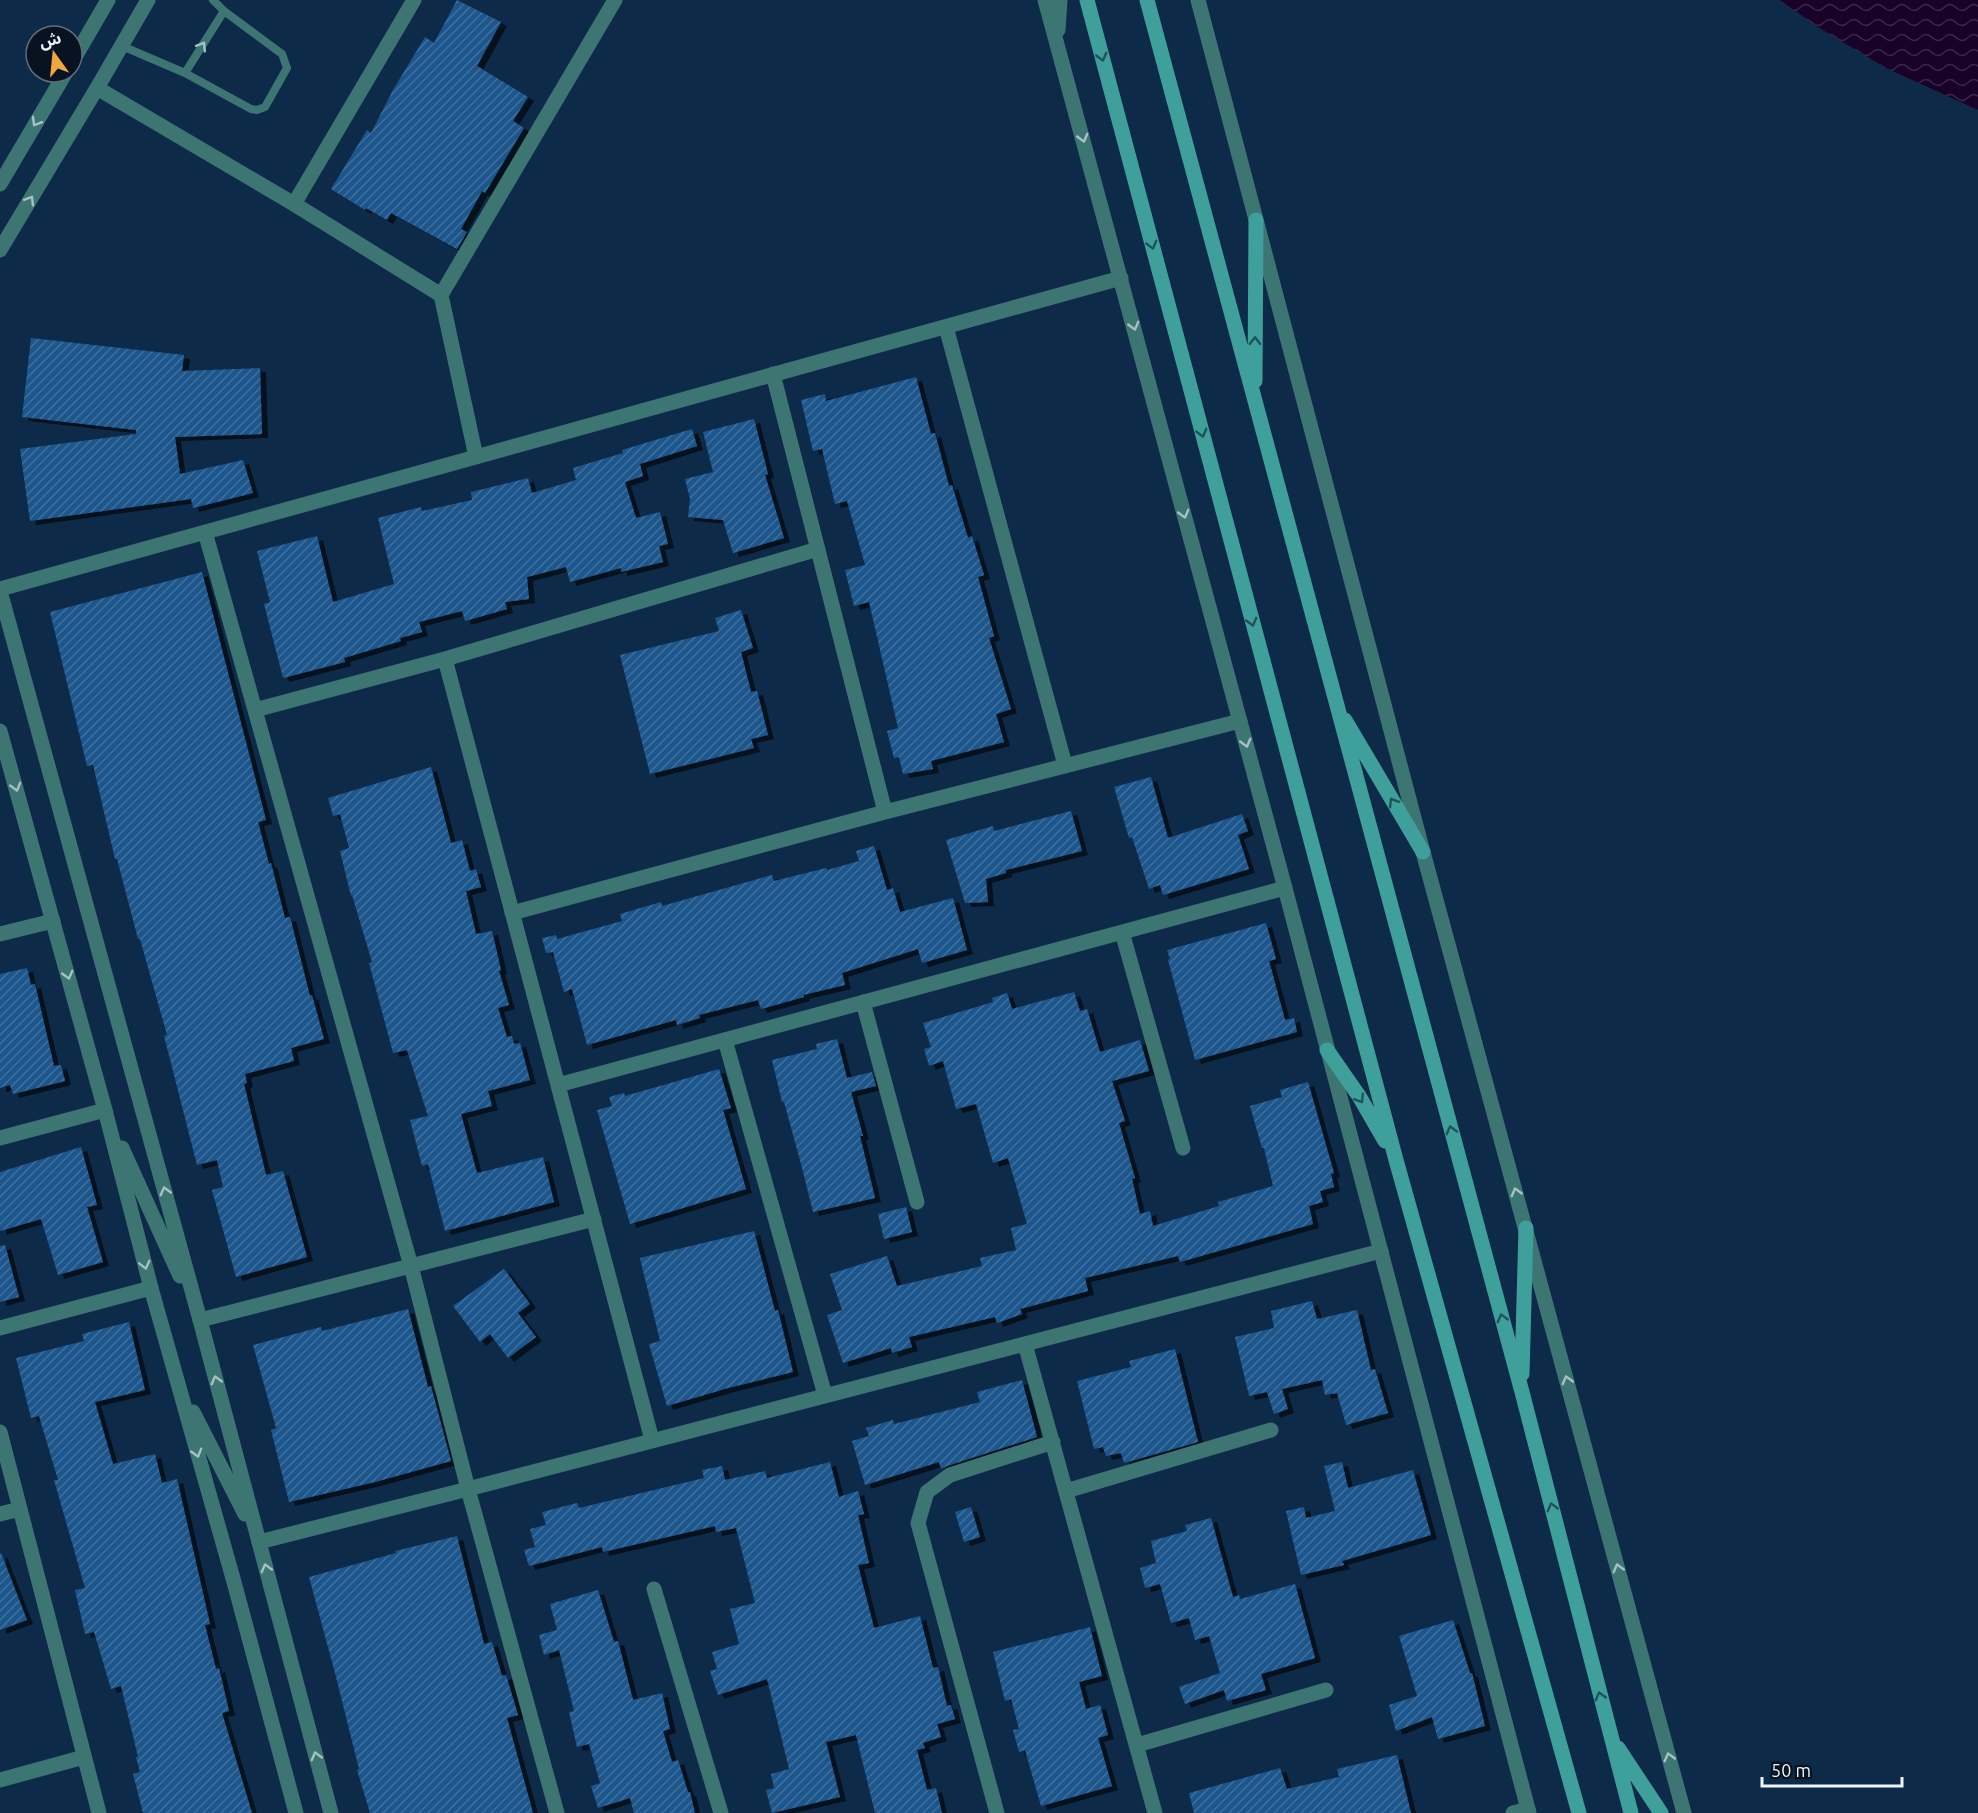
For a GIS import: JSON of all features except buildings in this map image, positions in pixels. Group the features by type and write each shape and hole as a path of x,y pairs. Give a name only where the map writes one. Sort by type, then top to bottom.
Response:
{"main road":[{"path":"1087,0 1396,1160 1579,1813"},
{"path":"1147,0 1522,1392 1631,1813"},
{"path":"1254,399 1256,220"},
{"path":"1335,704 1423,852"},
{"path":"1328,1050 1359,1096 1396,1160"},
{"path":"1522,1392 1526,1228"},
{"path":"1611,1738 1661,1813"}],"street":[{"path":"84,41 108,0"},
{"path":"0,250 98,88 148,0"},
{"path":"294,204 414,0"},
{"path":"476,457 441,295 615,0"},
{"path":"1046,0 1286,888 1381,1251 1523,1812"},
{"path":"1057,44 1060,0"},
{"path":"1198,0 1423,852 1684,1813"},
{"path":"0,184 59,84"},
{"path":"98,88 294,204 441,295"},
{"path":"331,1813 200,1320 0,590 1120,278"},
{"path":"946,327 1065,765"},
{"path":"773,374 885,812"},
{"path":"205,532 411,1266 468,1490 557,1813"},
{"path":"255,710 445,659 818,549"},
{"path":"445,659 652,1440"},
{"path":"513,913 885,812 1240,721"},
{"path":"0,731 296,1813"},
{"path":"558,1085 1286,888"},
{"path":"0,934 53,921"},
{"path":"1122,932 1183,1148"},
{"path":"863,1002 917,1202"},
{"path":"725,1040 825,1395"},
{"path":"105,1110 200,1320"},
{"path":"0,1138 105,1110"},
{"path":"200,1320 594,1220"},
{"path":"259,1542 468,1490 1381,1251"},
{"path":"0,1329 151,1288"},
{"path":"1025,1344 1155,1813"},
{"path":"177,1380 259,1542"},
{"path":"1066,1491 1271,1430"},
{"path":"0,1432 99,1813"},
{"path":"997,1813 918,1523 927,1492 950,1474 1053,1442"},
{"path":"0,1514 20,1509"},
{"path":"654,1590 720,1813"},
{"path":"1137,1745 1326,1690"},
{"path":"0,1780 84,1757"}],"lane":[{"path":"122,46 185,73 251,109 257,110 265,107 287,68 286,60 282,54 224,11 213,0"},
{"path":"185,73 224,11"}],"water":[{"path":"1780,0 1978,0 1978,110 1886,68 1816,26"}]}
